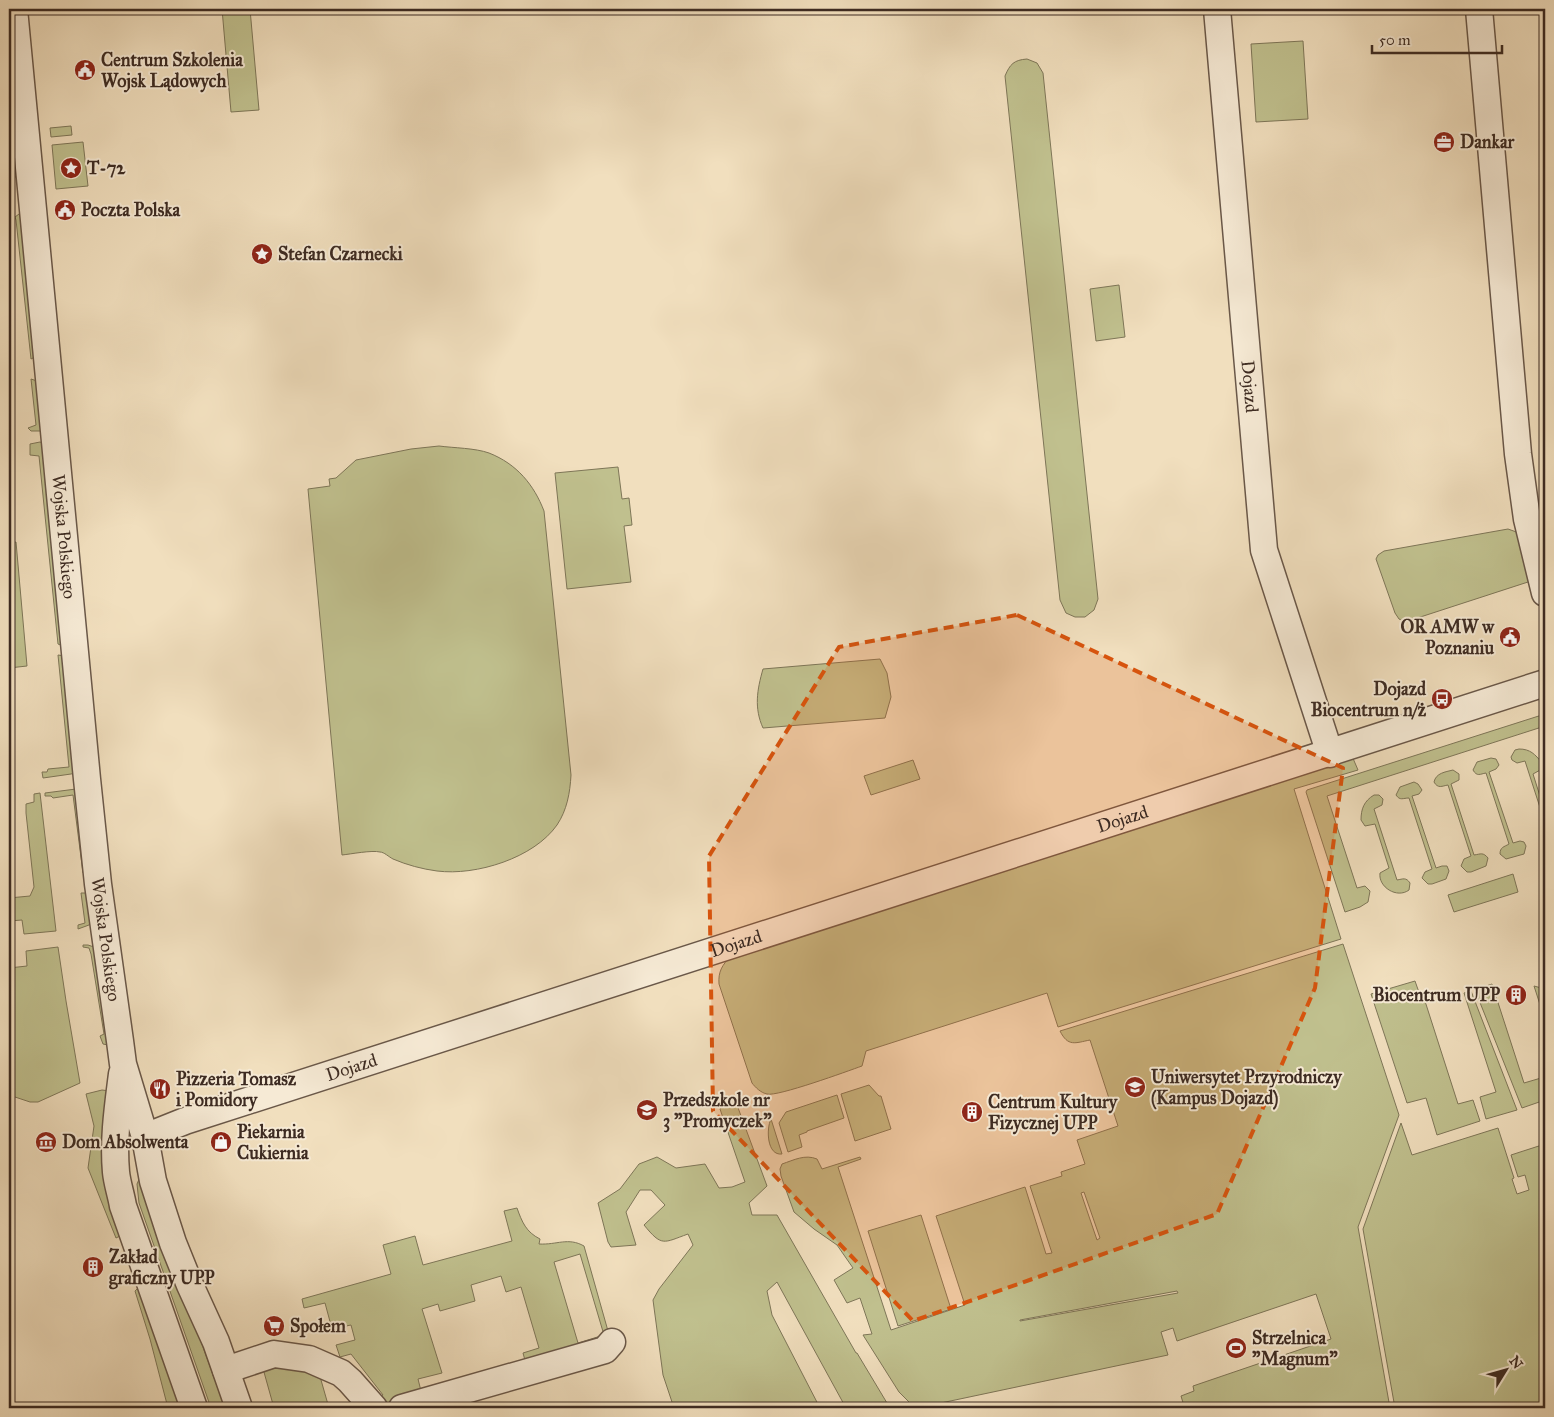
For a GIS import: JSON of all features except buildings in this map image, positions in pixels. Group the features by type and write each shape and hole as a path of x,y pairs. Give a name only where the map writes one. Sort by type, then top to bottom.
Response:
{"street":[{"name":"Wojska Polskiego","path":"14,9 87,779 99,894 123,1064 145,1137 153,1181 173,1243 190,1286 216,1342 239,1408"},
{"name":"Dojazd","path":"1217,9 1264,550 1330,754"},
{"path":"1479,9 1518,454 1527,519 1545,593"},
{"name":"Dojazd","path":"145,1137 185,1121 1545,684"},
{"name":"Wojska Polskiego","path":"123,1064 116,1140 116,1170 123,1206 194,1408"},
{"path":"123,1206 134,1155 145,1137"},
{"path":"402,1408 605,1350 612,1342"},
{"path":"226,1370 274,1354 309,1359 341,1373 374,1408"}],"highlighted area":[{"path":"1017,615 1343,768 1315,988 1217,1214 913,1321 713,1111 709,856 839,647"}],"green space":[{"path":"222,9 250,9 259,110 231,112"},
{"path":"1303,41 1308,119 1256,122 1251,44"},
{"path":"1027,59 1037,63 1043,73 1098,599 1094,610 1085,617 1075,617 1066,613 1060,600 1005,76 1013,63"},
{"path":"9,99 13,99 17,177 14,177"},
{"path":"71,126 72,135 51,137 50,128"},
{"path":"83,142 88,186 56,189 52,145"},
{"path":"19,214 23,218 37,356 31,359 15,217"},
{"path":"1119,285 1125,337 1096,341 1090,289"},
{"path":"31,379 37,381 44,429 40,431 31,431 28,428 36,425"},
{"path":"43,443 65,647 58,644 39,456 30,455 30,444"},
{"path":"439,446 483,451 499,458 523,476 540,501 544,511 571,775 566,807 557,825 547,837 534,847 503,862 469,871 452,872 426,869 404,863 382,852 342,855 308,489 330,486 329,479 336,478 356,460 411,449"},
{"path":"618,467 622,499 629,498 632,525 624,526 631,582 567,589 555,473"},
{"path":"1508,529 1522,534 1533,578 1528,582 1405,622 1399,619 1395,613 1376,559 1378,555 1384,551"},
{"path":"16,542 27,666 9,668 9,543"},
{"path":"58,655 65,656 75,773 43,778 42,772 47,772 48,769 69,767"},
{"path":"880,659 887,673 891,697 885,718 763,728 758,713 757,699 763,669"},
{"path":"1545,714 1545,726 1327,796 1357,888 1365,886 1370,891 1368,902 1345,912 1306,792 1307,790"},
{"path":"1519,749 1532,753 1542,763 1542,769 1533,774 1545,812 1545,823 1525,761 1517,763 1512,760 1511,757 1515,750"},
{"path":"1352,756 1358,770 1294,789 1341,939 1058,1027 1047,993 866,1051 862,1066 798,1088 767,1094 760,1091 752,1083 719,984 721,969 731,956"},
{"path":"1491,758 1496,759 1499,765 1496,769 1489,772 1513,843 1520,841 1524,842 1526,846 1524,854 1506,859 1500,852 1509,844 1486,773 1477,774 1473,770 1477,762"},
{"path":"913,760 920,779 871,795 864,776"},
{"path":"1453,770 1459,774 1459,780 1451,784 1474,855 1483,854 1488,858 1486,866 1471,872 1467,872 1461,866 1464,859 1471,856 1448,785 1439,786 1434,782 1439,775"},
{"path":"1414,782 1422,790 1419,794 1412,796 1436,868 1447,866 1449,871 1446,879 1432,884 1428,884 1422,878 1425,872 1432,869 1409,798 1400,799 1396,795 1400,787"},
{"path":"76,789 87,873 83,873 73,795 53,798 45,796 45,793"},
{"path":"40,793 56,931 24,934 22,920 9,921 9,898 30,896 34,887 26,804 34,802 34,794"},
{"path":"1374,795 1379,795 1383,799 1382,805 1374,809 1397,880 1406,879 1410,883 1409,890 1404,892 1399,893 1389,890 1382,883 1380,873 1389,868 1375,824 1365,826 1361,820 1364,806"},
{"path":"1513,874 1518,892 1454,912 1448,895"},
{"path":"81,893 86,893 93,919 89,925 78,929 78,925 85,923"},
{"path":"1343,944 1399,1115 1358,1227 1390,1408 1179,1408 1184,1406 1181,1396 1194,1391 1193,1386 1331,1339 1316,1294 1177,1341 1173,1328 1161,1332 1168,1355 922,1407 910,1403 899,1392 863,1335 872,1334 860,1298 847,1303 834,1280 853,1268 837,1245 794,1212 781,1176 780,1169 782,1164 808,1157 817,1159 822,1169 860,1157 861,1159 838,1167 891,1330 965,1305 936,1216 1025,1187 1046,1254 1052,1253 1030,1186 1062,1176 1061,1172 1085,1164 1077,1140 1118,1126 1090,1040 1072,1043 1066,1040 1060,1031","holes":["1084,1192 1100,1238 1097,1240 1081,1193","1177,1291 1178,1293 1020,1321 1020,1320"]},
{"path":"83,945 94,947 108,1045 103,1044 100,1036 104,1034 91,954 89,948 83,947"},
{"path":"58,947 80,1083 38,1102 30,1102 9,1095 9,968 27,966 26,951"},
{"path":"1415,981 1421,998 1424,998 1458,1104 1473,1100 1480,1121 1437,1135 1426,1098 1407,1103 1371,994"},
{"path":"1492,984 1524,1083 1541,1078 1545,1091 1545,1100 1522,1108 1475,990"},
{"path":"1534,986 1545,989 1545,1020"},
{"path":"1471,991 1517,1110 1486,1119 1480,1097 1496,1092 1464,993"},
{"path":"869,1085 881,1096 891,1129 855,1141 841,1094"},
{"path":"102,1090 110,1091 120,1236 116,1238 88,1168 94,1126 86,1094"},
{"path":"837,1095 844,1118 799,1135 802,1147 788,1152 779,1123 786,1112"},
{"path":"724,1103 737,1105 767,1186 749,1203 752,1215 777,1215 856,1353 890,1408 846,1408 777,1282 767,1291 772,1315 820,1408 674,1408 663,1375 653,1300 659,1289 693,1245 688,1234 663,1241 650,1232 644,1225 665,1205 651,1190 640,1190 626,1212 636,1245 611,1247 598,1203 620,1189 639,1164 657,1157 676,1168 705,1164 719,1188 732,1187 745,1182 720,1109"},
{"path":"771,1119 782,1154 773,1151 769,1141 768,1129"},
{"path":"1401,1123 1412,1155 1498,1128 1514,1178 1512,1179 1517,1194 1529,1190 1525,1175 1518,1177 1511,1155 1545,1144 1545,1408 1395,1408 1363,1229"},
{"path":"140,1177 149,1197 225,1408 211,1408 139,1203 137,1184"},
{"path":"517,1208 525,1226 540,1239 539,1244 573,1242 584,1246 608,1331 606,1336 526,1364 523,1353 539,1348 521,1287 506,1292 501,1276 471,1285 475,1301 440,1311 438,1304 422,1309 442,1373 418,1379 422,1395 386,1404 374,1399 383,1395 351,1354 340,1357 336,1345 355,1340 351,1325 332,1329 325,1303 304,1308 302,1299 391,1274 383,1245 415,1236 423,1265 512,1241 504,1211","holes":["580,1254 604,1335 578,1343 554,1262"]},
{"path":"921,1215 951,1309 898,1326 868,1231"},
{"path":"137,1289 140,1292 181,1408 168,1408 135,1291"},
{"path":"262,1365 319,1373 329,1408 274,1408"}],"place":[{"name":"Centrum Szkolenia Wojsk Lądowych","path":"85,70"},
{"name":"Dankar","path":"1444,142"},
{"name":"T-72","path":"71,168"},
{"name":"Poczta Polska","path":"65,210"},
{"name":"Stefan Czarnecki","path":"262,254"},
{"name":"OR AMW w Poznaniu","path":"1510,637"},
{"name":"Dojazd Biocentrum n/ż","path":"1442,699"},
{"name":"Biocentrum UPP","path":"1516,995"},
{"name":"Uniwersytet Przyrodniczy (Kampus Dojazd)","path":"1135,1087"},
{"name":"Pizzeria Tomasz i Pomidory","path":"160,1089"},
{"name":"Przedszkole nr 3 \"Promyczek\"","path":"647,1110"},
{"name":"Centrum Kultury Fizycznej UPP","path":"972,1112"},
{"name":"Dom Absolwenta","path":"46,1142"},
{"name":"Piekarnia Cukiernia","path":"221,1142"},
{"name":"Zakład graficzny UPP","path":"93,1267"},
{"name":"Społem","path":"274,1326"},
{"name":"Strzelnica \"Magnum\"","path":"1236,1348"}]}
